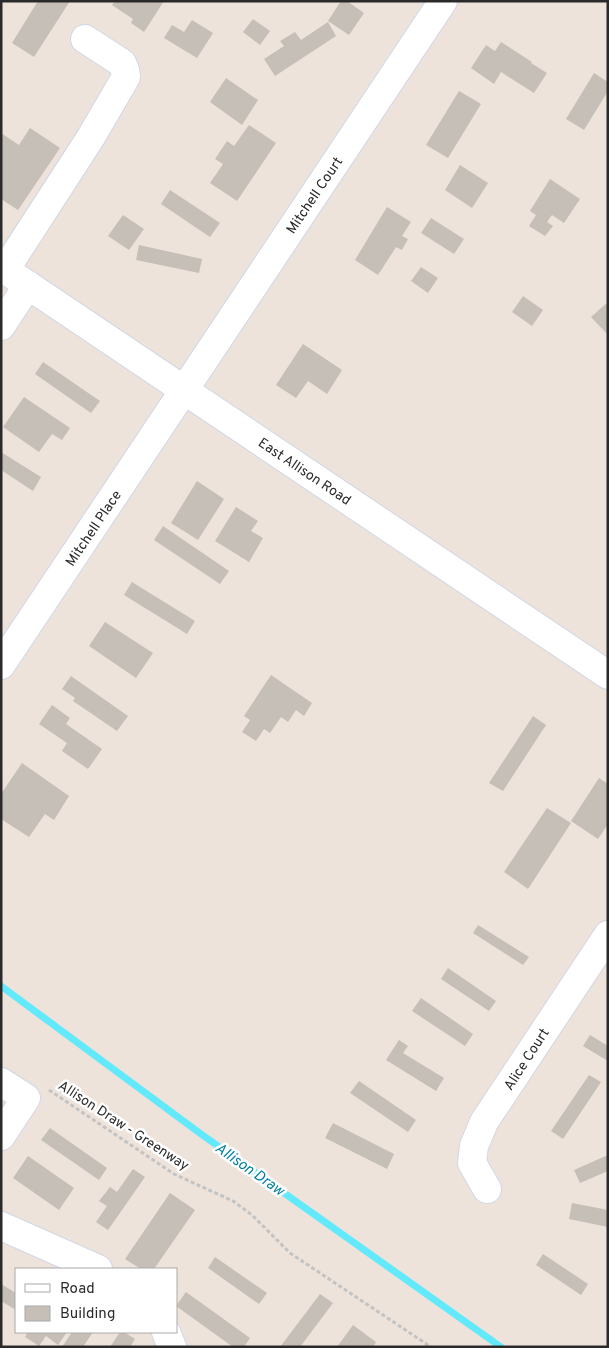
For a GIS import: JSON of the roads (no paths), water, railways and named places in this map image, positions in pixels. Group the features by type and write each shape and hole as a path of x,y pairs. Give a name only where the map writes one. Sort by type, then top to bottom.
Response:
{"street":[{"name":"Mitchell Court","path":"185,390 444,1"},
{"path":"3,269 91,137 126,77 122,63 85,38"},
{"name":"East Allison Road","path":"3,269 608,675"},
{"path":"1,326 28,285"},
{"name":"Mitchell Place","path":"1,666 185,390"},
{"name":"Alice Court","path":"487,1189 472,1163 474,1146 484,1122 608,935"},
{"path":"1,1082 26,1098 1,1136"},
{"path":"1,1226 96,1268"},
{"path":"166,1333 172,1347"}],"waterway":[{"name":"Allison Draw","path":"1,986 201,1134 501,1347"}]}
